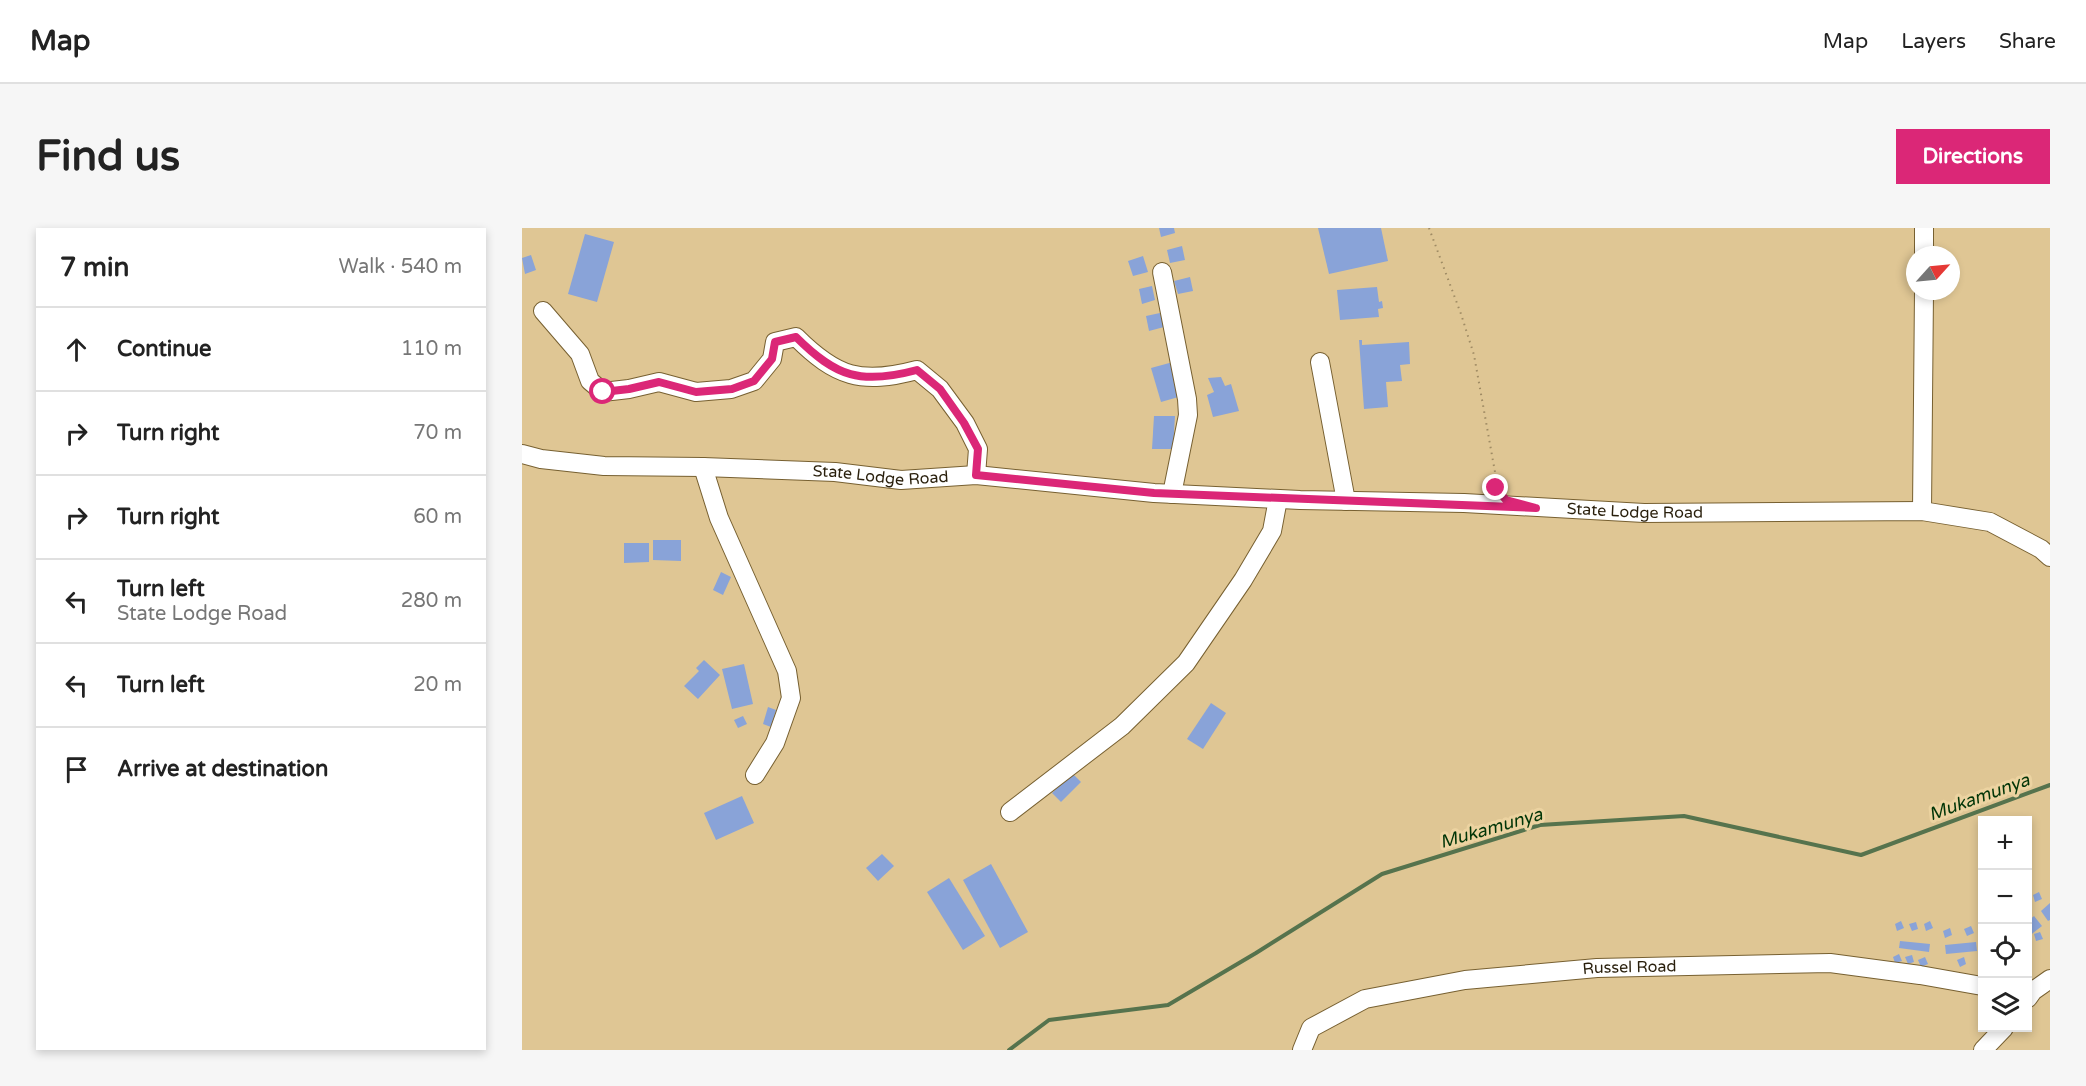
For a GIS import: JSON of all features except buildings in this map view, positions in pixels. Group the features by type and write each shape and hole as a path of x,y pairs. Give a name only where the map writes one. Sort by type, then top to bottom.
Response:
{"street":[{"path":"1924,228 1924,246"},
{"path":"1162,272 1182,370 1188,415 1173,494"},
{"path":"1922,511 1924,300"},
{"path":"543,311 580,354 590,381 603,392 659,382 696,392 732,389 754,381 772,359 775,342 796,337 814,354 840,372 858,376 891,377 917,370 940,389 964,423 978,449 976,475"},
{"path":"1320,362 1346,501"},
{"name":"State Lodge Road","path":"522,454 541,459 604,466 835,472 901,480 976,475 1173,494 1278,499 1464,503 1644,513 1922,511 1990,522 2041,549 2050,557"},
{"path":"704,467 719,518 787,670 791,698 775,743 755,775"},
{"path":"1010,812 1122,726 1186,663 1272,531 1278,499"},
{"name":"Russel Road","path":"1302,1050 1311,1028 1365,999 1465,980 1598,968 1830,963 1978,985"},
{"path":"2032,992 2050,979"},
{"path":"1983,1050 2000,1032"}],"path":[{"path":"1429,228 1474,355 1496,488 1500,494"}],"waterway":[{"name":"Mukamunya","path":"1009,1050 1049,1020 1168,1005 1382,874 1540,825 1684,816 1861,855 2050,785"}],"route":[{"path":"603,392 659,382 696,392 732,389 754,381 772,359 775,342 796,337 814,354 840,372 858,376 891,377 917,370 940,389 964,423 978,449 976,475 1154,493 1300,500 1464,503 1536,508 1506,500 1496,488"}]}
